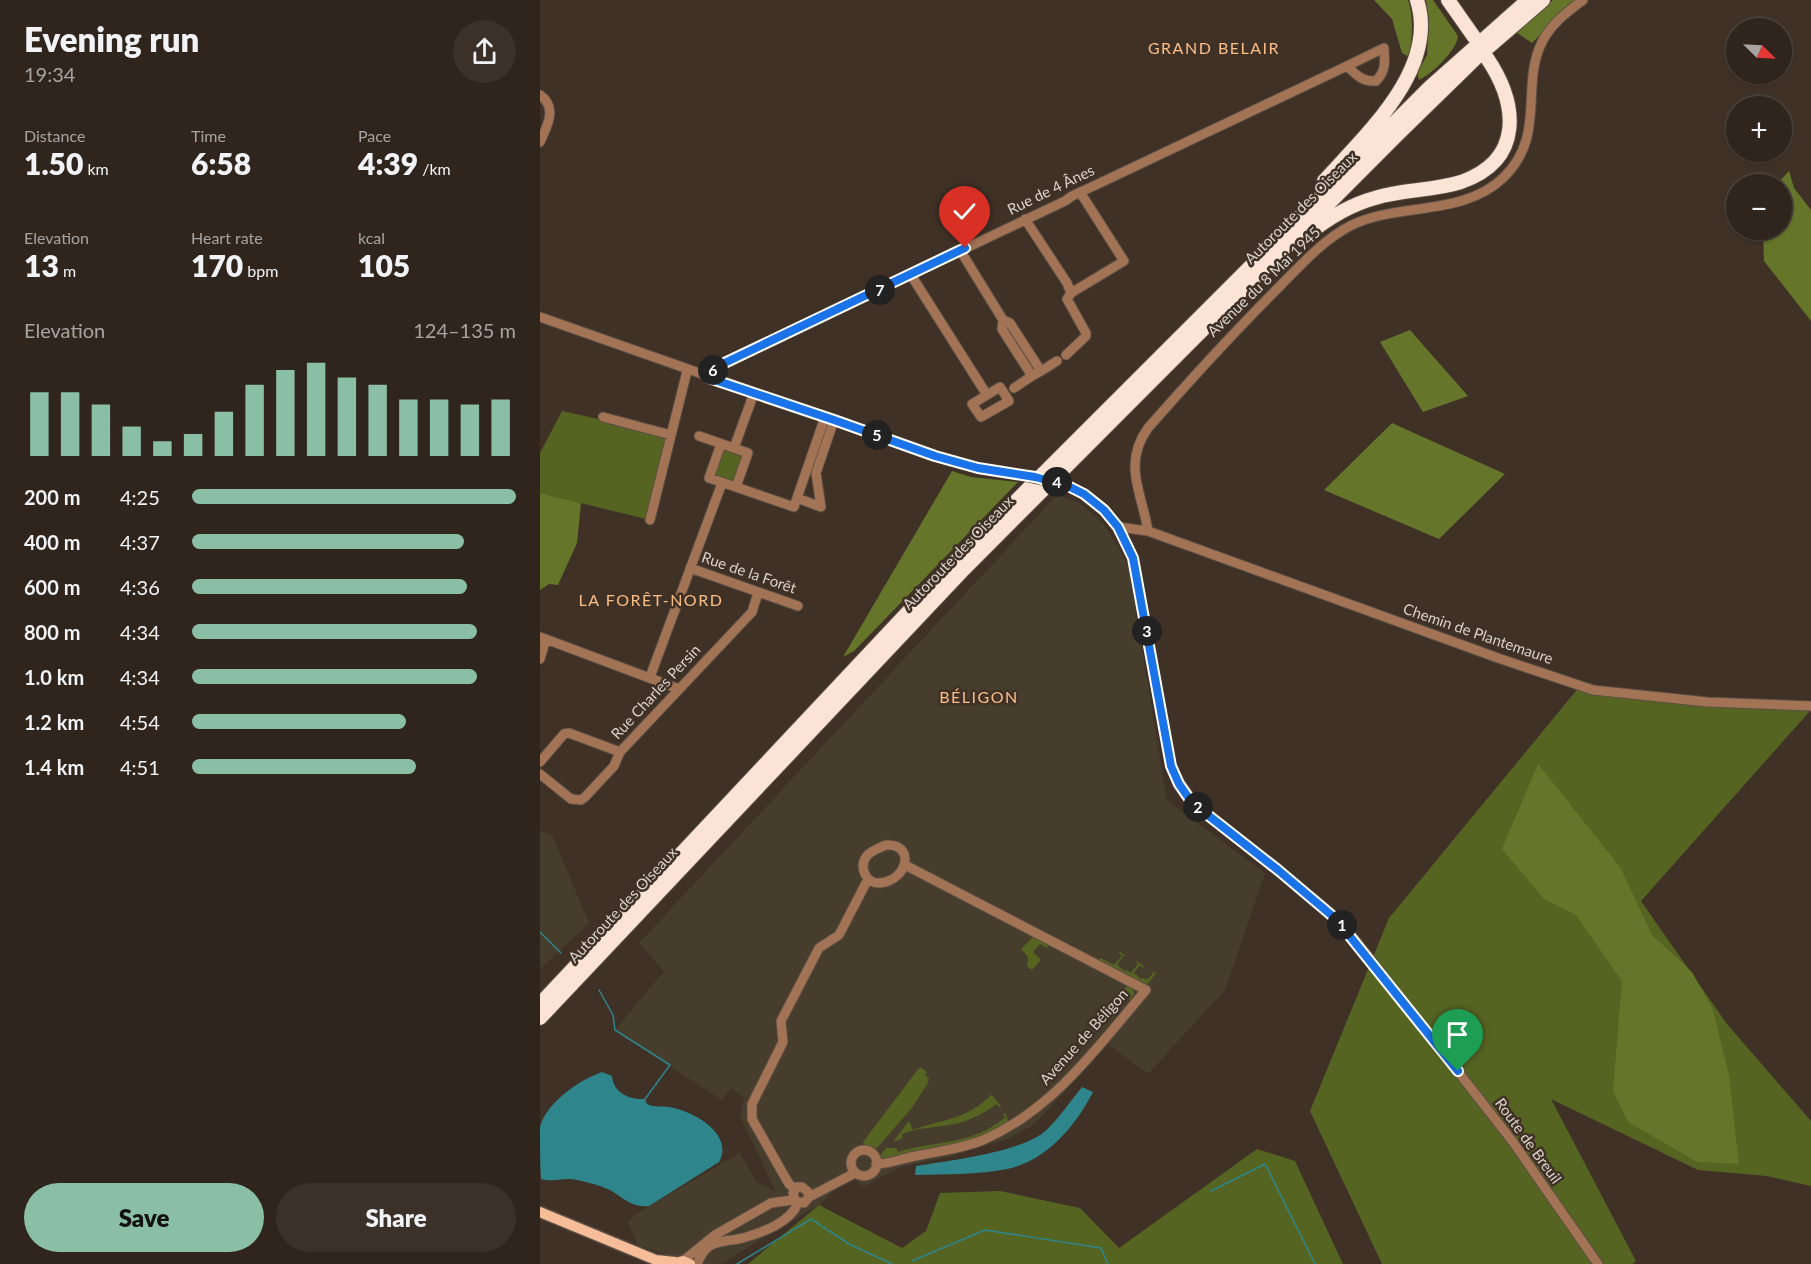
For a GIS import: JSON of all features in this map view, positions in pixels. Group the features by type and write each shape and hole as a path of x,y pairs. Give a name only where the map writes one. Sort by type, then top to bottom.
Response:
{"highway":[{"path":"1229,287 1357,144 1403,86 1414,65 1421,44 1422,21 1417,0"},
{"path":"1448,0 1474,37"},
{"name":"Autoroute des Oiseaux","path":"540,1004 954,563 1431,87 1528,0"},
{"name":"Autoroute des Oiseaux","path":"540,1018 964,569 1437,95 1477,57 1544,0"},
{"path":"1205,327 1306,236 1349,207 1396,192 1460,182 1488,167 1504,145 1511,118 1506,91 1487,58"},
{"path":"540,995 610,929"}],"main road":[{"path":"540,1212 657,1260 680,1263"},
{"path":"540,1220 649,1264"}],"street":[{"name":"Avenue du 8 Mai 1945","path":"1148,531 1136,485 1134,458 1148,428 1235,330 1304,262 1338,233 1380,215 1474,197 1491,188 1505,176 1515,164 1526,141 1530,125 1535,65 1541,43 1553,25 1583,0"},
{"name":"Rue de 4 Ânes","path":"709,378 714,368 1347,66"},
{"path":"540,95 549,105 550,116 540,142"},
{"path":"1066,355 1086,336 1086,333 1066,299 1071,293 1124,261 1080,192"},
{"path":"1025,219 1067,283 1071,293"},
{"path":"960,250 1003,320 1010,323 1041,370"},
{"path":"911,275 987,394"},
{"path":"540,318 687,371 830,418"},
{"path":"1003,320 1002,329 1032,376"},
{"path":"1014,388 1057,361"},
{"path":"650,520 687,371"},
{"path":"734,448 754,393"},
{"path":"603,417 671,435"},
{"path":"721,444 709,478 794,507 830,418"},
{"path":"797,498 821,507 816,473 830,418"},
{"name":"Route de Breuil","path":"830,418 935,456 978,468 1058,483 1075,489 1099,505 1118,527 1133,558 1171,766 1179,784 1188,797 1204,812 1321,905 1352,936 1513,1143 1598,1264"},
{"path":"699,436 748,453 736,488"},
{"path":"650,677 722,483"},
{"path":"1118,527 1148,531"},
{"name":"Chemin de Plantemaure","path":"1148,531 1498,658 1593,690 1707,702 1811,706"},
{"name":"Rue de la Forêt","path":"690,568 798,606"},
{"name":"Rue Charles Persin","path":"540,774 571,799 581,800 614,766 620,752 752,612 758,592"},
{"path":"540,660 543,638 679,689"},
{"path":"540,762 564,734 569,733 620,752"},
{"path":"890,845 898,848 904,854 905,866 900,874 888,881 877,883 868,879 863,868 869,853 890,845"},
{"name":"Avenue de Béligon","path":"876,1164 887,1164 915,1156 954,1150 983,1140 1014,1124 1066,1082 1146,990 905,866"},
{"path":"795,1189 789,1184 752,1119 752,1104 783,1042 782,1021 784,1016 819,948 839,935 868,879"},
{"path":"861,1151 871,1153 876,1164 871,1174 863,1176 854,1171 852,1157 861,1151"},
{"path":"808,1193 854,1171"},
{"path":"796,1201 792,1195 795,1189 802,1187 808,1193"},
{"path":"680,1263 707,1240 771,1203 806,1202 808,1193"},
{"path":"697,1264 701,1254 714,1243 741,1238 789,1218 796,1201"}],"shaded area":[{"path":"1057,495 1079,503 1104,524 1128,564 1167,801 1265,873 1225,990 1148,1074 1108,1044 1035,1124 1010,1138 952,1156 900,1167 863,1187 851,1176 819,1205 720,1264 697,1264 638,1245 628,1223 634,1215 740,1153 756,1182 776,1192 740,1116 744,1098 731,1088 722,1100 615,1030 664,971 639,943"},
{"path":"540,830 553,837 589,923 540,969"}],"green space":[{"path":"1374,0 1408,0 1412,21 1409,57 1402,53 1392,19"},
{"path":"1426,0 1433,0 1458,36 1457,42 1443,61 1419,80 1417,73 1427,55 1429,22"},
{"path":"1553,0 1576,0 1532,43 1516,32"},
{"path":"1792,181 1794,188 1811,210 1811,321 1764,261 1763,240 1792,240"},
{"path":"1410,330 1468,396 1423,412 1380,342"},
{"path":"562,411 671,435 650,520 540,493 540,453"},
{"path":"1392,423 1505,474 1439,539 1324,490"},
{"path":"726,449 742,457 735,479 731,482 714,474 723,450"},
{"path":"952,471 971,477 1018,482 854,651 843,657"},
{"path":"540,493 581,503 577,543 558,585 549,584 540,590"},
{"path":"1580,686 1810,711 1641,901 1727,1024 1811,1121 1811,1186 1767,1176 1698,1170 1551,1099 1636,1261 1632,1264 1382,1264 1310,1111 1389,918"},
{"path":"1538,764 1620,867 1652,935 1692,972 1713,1010 1729,1076 1739,1164 1697,1162 1628,1122 1613,1091 1622,981 1576,915 1544,899 1502,849"},
{"path":"1033,937 1049,944 1047,948 1040,944 1033,952 1041,960 1032,970 1027,966 1028,957 1021,949"},
{"path":"1120,952 1129,957 1124,955 1117,965 1125,971 1131,973 1138,964 1135,960 1144,966 1143,968 1140,965 1134,973 1141,979 1147,980 1154,972 1156,973 1147,985 1097,961 1101,958 1114,965 1122,956"},
{"path":"1128,985 1134,994 1130,1000 1127,998 1111,1017 1104,1010"},
{"path":"919,1068 927,1072 925,1075 929,1078 911,1109 875,1150 864,1145 863,1142"},
{"path":"988,1091 1001,1106 1000,1108 997,1104 966,1121 908,1132 902,1134 903,1138 893,1142 909,1121 913,1130 964,1114 991,1095"},
{"path":"1003,1113 1009,1122 981,1137 955,1145 916,1151 881,1160 880,1156 886,1148 896,1148 898,1152 963,1139 976,1134 1005,1118"},
{"path":"1257,1149 1295,1161 1343,1264 748,1264 819,1205 902,1248 926,1231 940,1193 1000,1191 1080,1208 1119,1248"}],"water":[{"path":"602,1072 612,1076 615,1087 628,1097 645,1099 650,1105 671,1107 702,1120 711,1127 722,1143 719,1162 649,1206 633,1204 610,1190 584,1181 541,1179 540,1127 543,1118 556,1101 583,1081"},
{"path":"1082,1087 1093,1092 1078,1117 1059,1140 1035,1158 1021,1165 996,1171 915,1175 916,1166 1014,1147 1040,1135 1051,1126"}],"waterway":[{"path":"540,932 561,953"},
{"path":"599,990 613,1015 615,1030 670,1065 645,1099"},
{"path":"1211,1191 1265,1164 1315,1264"},
{"path":"737,1264 811,1219 849,1244 892,1264"},
{"path":"912,1261 985,1230 1101,1248 1108,1264"}],"district":[{"name":"GRAND BELAIR","path":"1214,48"},
{"name":"LA FORÊT-NORD","path":"651,600"},
{"name":"BÉLIGON","path":"979,697"}],"route":[{"path":"965,248 714,368 709,378 935,456 978,468 1035,477 1068,486 1099,505 1118,527 1133,558 1171,766 1179,784 1188,797 1204,812 1336,919 1352,936 1458,1071"}]}
